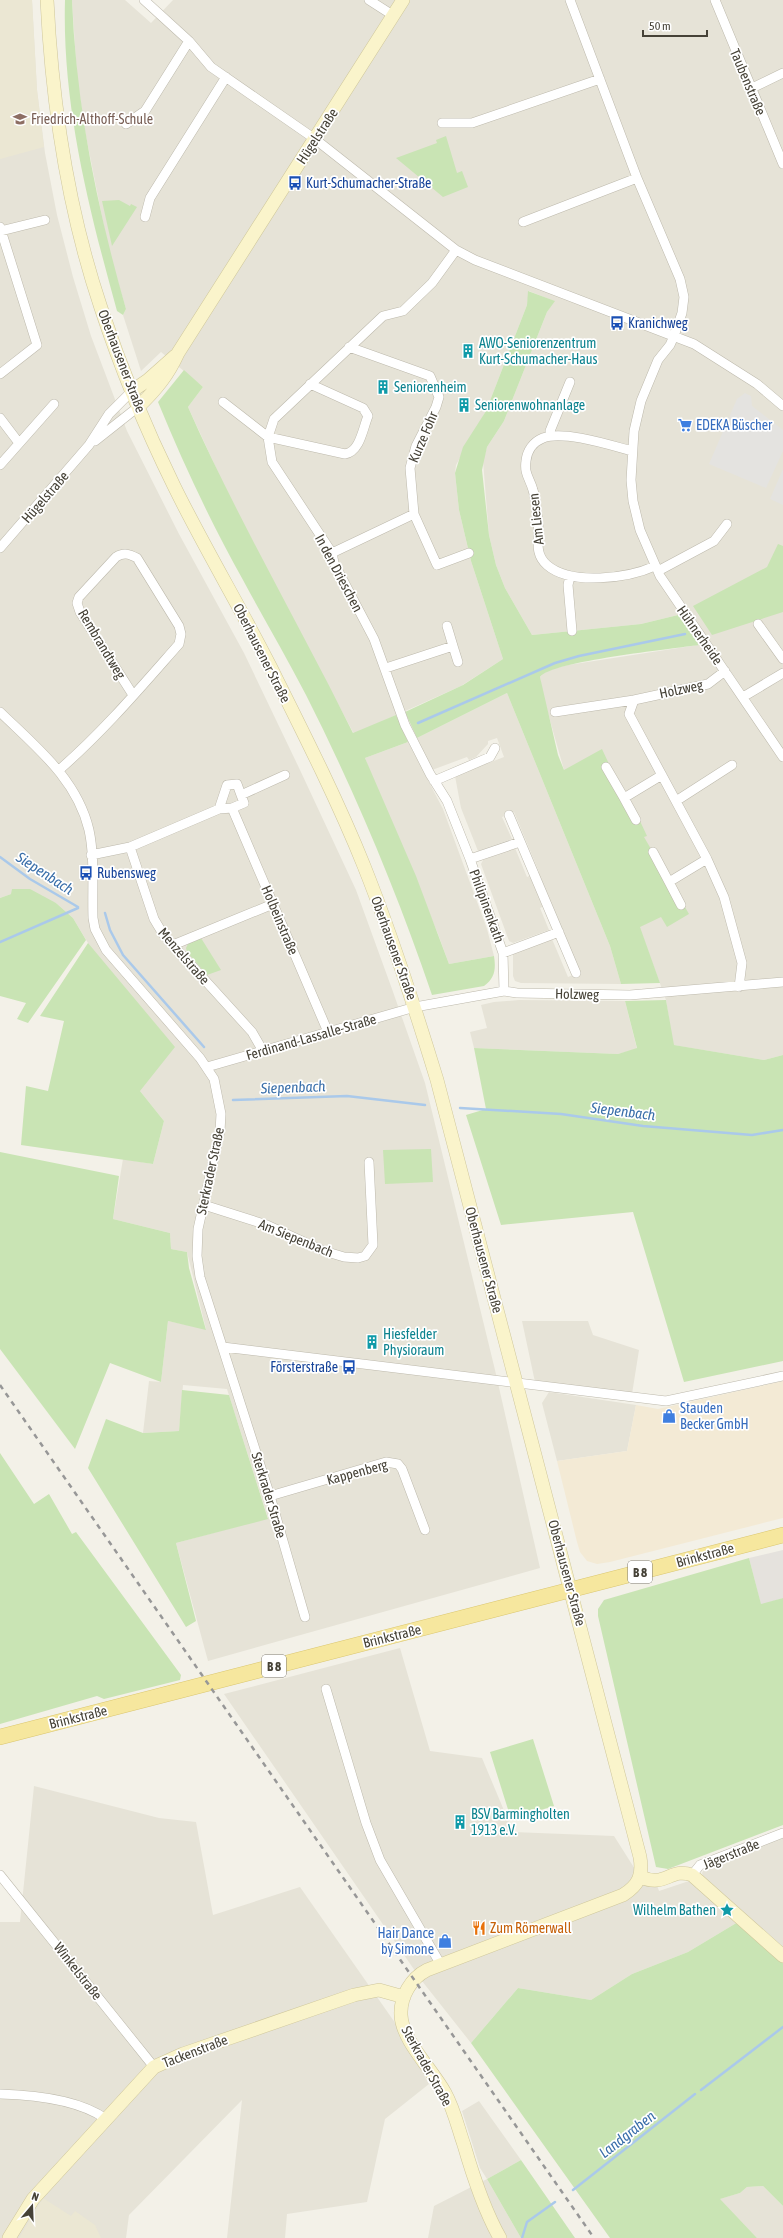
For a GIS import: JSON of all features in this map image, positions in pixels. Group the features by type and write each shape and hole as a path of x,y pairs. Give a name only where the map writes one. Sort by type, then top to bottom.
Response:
{"main road":[{"name":"Oberhausener Straße","path":"47,0 58,118 69,184 88,265 105,321 138,407 174,486 270,667 364,865 415,1007 437,1080 572,1590 640,1857 640,1878"},
{"name":"Oberhausener Straße","path":"52,56 54,0"},
{"name":"Hügelstraße","path":"138,407 160,386 170,372 178,353 403,0"},
{"name":"Hügelstraße","path":"132,391 148,380 178,353"},
{"name":"Brinkstraße","path":"0,1737 572,1590 783,1534"},
{"name":"Jägerstraße","path":"640,1878 656,1882 681,1872 692,1875"},
{"path":"692,1875 783,1956"},
{"path":"441,1965 623,1895 630,1891 640,1878"},
{"name":"Sterkrader Straße","path":"441,1965 421,1973 410,1985 404,1997 401,2015 409,2039 446,2095 472,2171 500,2238"},
{"name":"Tackenstraße","path":"9,2238 33,2199 154,2067 183,2054 354,1995 379,1990 404,1997"}],"street":[{"path":"144,0 189,41 211,67 314,139 456,250 487,264 694,344 757,384 783,406"},
{"path":"369,0 394,16"},
{"path":"570,0 637,178 680,279 684,297 682,313 674,336"},
{"name":"Taubenstraße","path":"714,0 750,89 783,164"},
{"path":"126,124 145,110 189,41"},
{"path":"750,89 783,72"},
{"path":"145,217 150,198 226,77"},
{"path":"442,123 472,123 600,79"},
{"path":"523,222 637,178"},
{"path":"0,374 37,345 1,229 44,220"},
{"name":"In den Drieschen","path":"411,737 405,725 386,668 374,639 334,563 332,553 272,462 268,437 274,419 383,316 403,311 432,283 456,250"},
{"name":"Hühnerheide","path":"674,336 658,360 641,401 634,431 631,480 633,501 640,530 657,569 694,628 783,757"},
{"name":"Kurze Fohr","path":"349,347 430,376 439,397 436,407 416,446 410,468 414,514 437,565 469,553"},
{"path":"570,382 550,431 551,436 586,439 632,451"},
{"path":"223,402 268,437 345,454 351,453 356,449 368,416 364,408 310,384"},
{"name":"Hügelstraße","path":"0,548 89,445 109,414 132,391"},
{"path":"0,465 54,404"},
{"name":"Hügelstraße","path":"89,445 138,407"},
{"path":"0,418 19,443"},
{"name":"Am Liesen","path":"551,436 542,438 531,447 526,459 526,475 533,488 538,522 537,546 547,565 570,576 614,577 657,569"},
{"path":"332,553 414,514"},
{"path":"657,569 714,541 728,524"},
{"name":"Rembrandtweg","path":"59,770 79,752 133,695 179,644 181,634 179,626 137,558 130,554 122,554 116,557 79,597 77,603 80,612 133,695"},
{"path":"570,576 568,584 572,631"},
{"path":"758,624 783,659"},
{"path":"447,626 458,662"},
{"path":"386,668 452,646"},
{"name":"Holzweg","path":"555,712 634,700 708,684 725,672"},
{"path":"743,698 783,674"},
{"path":"634,700 629,714 707,859 724,897 742,963 739,987"},
{"name":"Sterkrader Straße","path":"0,712 59,770 79,799 89,831 93,918 95,928 106,950 207,1067 214,1079 221,1114 220,1131 198,1229 197,1256 200,1277 270,1496 305,1618"},
{"name":"Philipinenkath","path":"411,737 434,781 447,801 470,859 503,953 504,991"},
{"path":"434,781 490,757 495,748"},
{"path":"676,801 732,765"},
{"path":"606,767 636,820"},
{"path":"241,795 285,775"},
{"path":"624,798 662,775"},
{"path":"91,855 130,847 219,809 232,808 244,803 237,784 227,785 219,809"},
{"name":"Holbeinstraße","path":"232,808 328,1032"},
{"path":"509,815 576,973"},
{"name":"Philipinenkath","path":"470,859 520,842"},
{"name":"Menzelstraße","path":"130,847 154,919 173,945 252,1032 263,1051"},
{"path":"653,852 681,905"},
{"path":"669,882 707,859"},
{"path":"173,945 273,904"},
{"name":"Philipinenkath","path":"503,953 559,932"},
{"name":"Holzweg","path":"415,1007 504,991 517,993 630,996 783,982"},
{"name":"Ferdinand-Lassalle-Straße","path":"207,1067 415,1007"},
{"name":"Am Siepenbach","path":"204,1205 267,1225 324,1251 358,1258 365,1256 372,1245 369,1162"},
{"path":"222,1347 666,1401 783,1376"},
{"name":"Kappenberg","path":"270,1496 386,1462 393,1462 402,1469 426,1530"},
{"path":"326,1689 366,1823 380,1860 441,1965"},
{"name":"Jägerstraße","path":"692,1875 700,1865 783,1834"},
{"name":"Winkelstraße","path":"0,1875 154,2067"},
{"path":"0,2094 66,2103 98,2113 106,2119"}],"shaded area":[{"path":"0,0 32,0 37,90 45,153 57,215 73,277 91,336 127,431 179,534 244,653 356,890 425,1083 495,1370 540,1568 208,1661 176,1543 268,1518 227,1389 183,1385 179,1431 143,1433 149,1381 161,1382 168,1321 206,1329 187,1252 171,1249 170,1233 113,1219 123,1159 153,1164 164,1121 140,1091 88,943 73,918 56,903 11,894 0,898"},
{"name":"Friedrich-Althoff-Schule","path":"0,0 32,0 37,90 44,147 0,159"},
{"path":"72,0 125,0 151,23 173,0 783,0 783,1055 764,1060 673,1045 666,1000 619,871 564,770 542,692 540,677 544,672 553,669 568,665 698,645 678,615 641,624 532,635 505,588 496,565 489,535 483,461 487,447 504,421 547,312 554,301 529,291 527,305 486,411 456,465 455,473 459,510 471,561 503,659 461,686 354,734 241,522 188,407 203,387 161,352 141,371 123,315 126,309 109,252 85,131 77,77"},
{"path":"745,393 751,396 752,406 783,430 783,451 766,488 709,464 737,399"},
{"path":"783,469 783,505 770,499"},
{"path":"507,693 610,946 621,984 521,983 515,981 513,976 513,954 552,939 568,977 580,972 551,903 540,908 549,930 513,943 509,941 481,864 483,860 515,848 527,877 539,872 514,812 502,817 512,839 478,851 461,808 455,776 504,757 497,738 488,741 488,744 476,757 469,760 467,757 432,770 417,738"},
{"path":"408,742 443,809 487,929 494,956 449,964 438,934 369,769 365,758"},
{"path":"519,1000 625,1001 637,1049 618,1054 474,1048 470,1032 487,1028 481,1005 494,1002"},
{"path":"522,1321 588,1321 593,1335 639,1350 632,1394 535,1382"},
{"name":"Stauden Becker GmbH","path":"783,1381 783,1518 610,1562 597,1564 587,1561 580,1552 577,1542 557,1461 627,1451 636,1405 658,1409"},
{"path":"549,1392 636,1405 627,1451 557,1461 542,1403"},
{"path":"783,1550 783,1598 761,1605 749,1558"},
{"path":"400,1648 430,1751 482,1758 513,1832 614,1836 640,1877 656,1882 659,1891 689,1881 738,1922 688,1952 632,1974 591,2000 518,1988 471,2043 422,1981 224,1694"},
{"path":"34,1786 159,1818 196,1822 213,1915 300,1887 398,2027 429,2084 385,2119 367,2202 287,2214 285,2238 227,2238 242,2100 129,2215 126,2238 0,2238 0,1922 20,1922"},
{"path":"783,1837 783,1947 703,1876 702,1873 706,1867"},
{"path":"479,2101 521,2160 487,2179 480,2168 462,2111"},
{"path":"487,2179 521,2238 428,2238 434,2206"},
{"path":"763,2186 783,2206 783,2238 757,2238 719,2199 740,2193 747,2187"},
{"path":"43,2198 71,2216 75,2211 95,2225 101,2238 19,2238"}],"green space":[{"path":"65,0 72,0 74,39 83,117 97,195 126,309 123,315 117,311 87,196 79,157 68,79 65,40"},
{"path":"446,136 457,173 462,171 468,187 443,197 396,158 437,143 436,140"},
{"path":"119,200 130,206 131,204 137,207 112,246 102,201"},
{"path":"528,291 555,301 547,312 504,421 487,447 482,470 489,535 496,565 505,588 532,635 641,624 678,615 699,645 614,656 588,661 549,671 540,677 558,755 564,770 602,749 609,764 603,768 640,821 647,836 644,837 689,914 667,927 661,917 640,927 660,983 621,984 610,946 507,693 417,738 405,712 463,685 503,659 471,561 459,510 455,473 463,447 486,411 527,305"},
{"path":"184,370 203,387 188,407 207,449 353,733 396,715 408,742 365,758 416,876 449,964 494,956 495,965 493,976 484,986 432,995 390,880 341,768 298,680 209,515 177,448 158,402"},
{"path":"778,544 783,546 783,612 712,635 693,606 767,567"},
{"path":"12,889 30,889 56,903 73,918 86,940 28,1023 17,1019 26,1003 0,996 0,898 11,894"},
{"path":"201,938 221,970 207,975 187,952 186,948 188,944"},
{"path":"88,943 175,1047 140,1091 164,1121 153,1164 21,1145 26,1086 48,1091 64,1021 40,1016"},
{"path":"666,1000 674,1045 764,1060 783,1055 783,1361 684,1382 633,1212 501,1225 466,1115 486,1109 474,1048 618,1054 637,1048 625,1001"},
{"path":"431,1149 433,1182 385,1184 383,1150"},
{"path":"0,1152 119,1176 113,1219 170,1233 171,1249 187,1252 189,1268 206,1330 168,1321 161,1382 110,1363 75,1449 0,1349"},
{"path":"182,1390 229,1395 268,1519 176,1543 196,1621 186,1627 88,1468 106,1419 143,1433 179,1431"},
{"path":"0,1453 34,1504 49,1494 72,1534 76,1532 181,1675 180,1680 104,1699 97,1696 0,1724"},
{"path":"749,1558 761,1604 783,1598 783,1825 668,1869 656,1867 598,1616 598,1609 604,1600"},
{"path":"533,1739 554,1806 511,1819 490,1752"},
{"path":"738,1922 783,1963 783,2206 763,2186 747,2187 740,2193 720,2199 757,2238 610,2238 471,2043 518,1988 591,2000 632,1974 688,1952"},
{"path":"521,2160 575,2238 521,2238 487,2179"}],"waterway":[{"path":"418,723 555,663 579,656 685,634"},
{"name":"Siepenbach","path":"0,857 30,879 78,907"},
{"path":"0,942 78,908"},
{"name":"Siepenbach","path":"105,913 110,930 123,955 204,1047"},
{"name":"Siepenbach","path":"233,1100 347,1096 425,1105"},
{"name":"Siepenbach","path":"460,1108 561,1114 643,1126 752,1135 783,1130"},
{"name":"Landgraben","path":"701,2090 783,2027"},
{"name":"Landgraben","path":"573,2190 695,2094"},
{"name":"Landgraben","path":"522,2238 527,2222 555,2202"}],"railway":[{"path":"0,1385 594,2238"}],"place":[{"name":"Friedrich-Althoff-Schule","path":"20,119"},
{"name":"Kurt-Schumacher-Straße","path":"295,183"},
{"name":"Kranichweg","path":"617,323"},
{"name":"AWO-Seniorenzentrum Kurt-Schumacher-Haus","path":"468,351"},
{"name":"Seniorenheim","path":"383,387"},
{"name":"Seniorenwohnanlage","path":"464,405"},
{"name":"EDEKA Büscher","path":"685,425"},
{"name":"Rubensweg","path":"86,873"},
{"name":"Hiesfelder Physioraum","path":"372,1342"},
{"name":"Försterstraße","path":"349,1367"},
{"name":"Stauden Becker GmbH","path":"669,1416"},
{"name":"BSV Barmingholten 1913 e.V.","path":"460,1822"},
{"name":"Wilhelm Bathen","path":"727,1910"},
{"name":"Zum Römerwall","path":"479,1928"},
{"name":"Hair Dance by Simone","path":"445,1941"}]}
